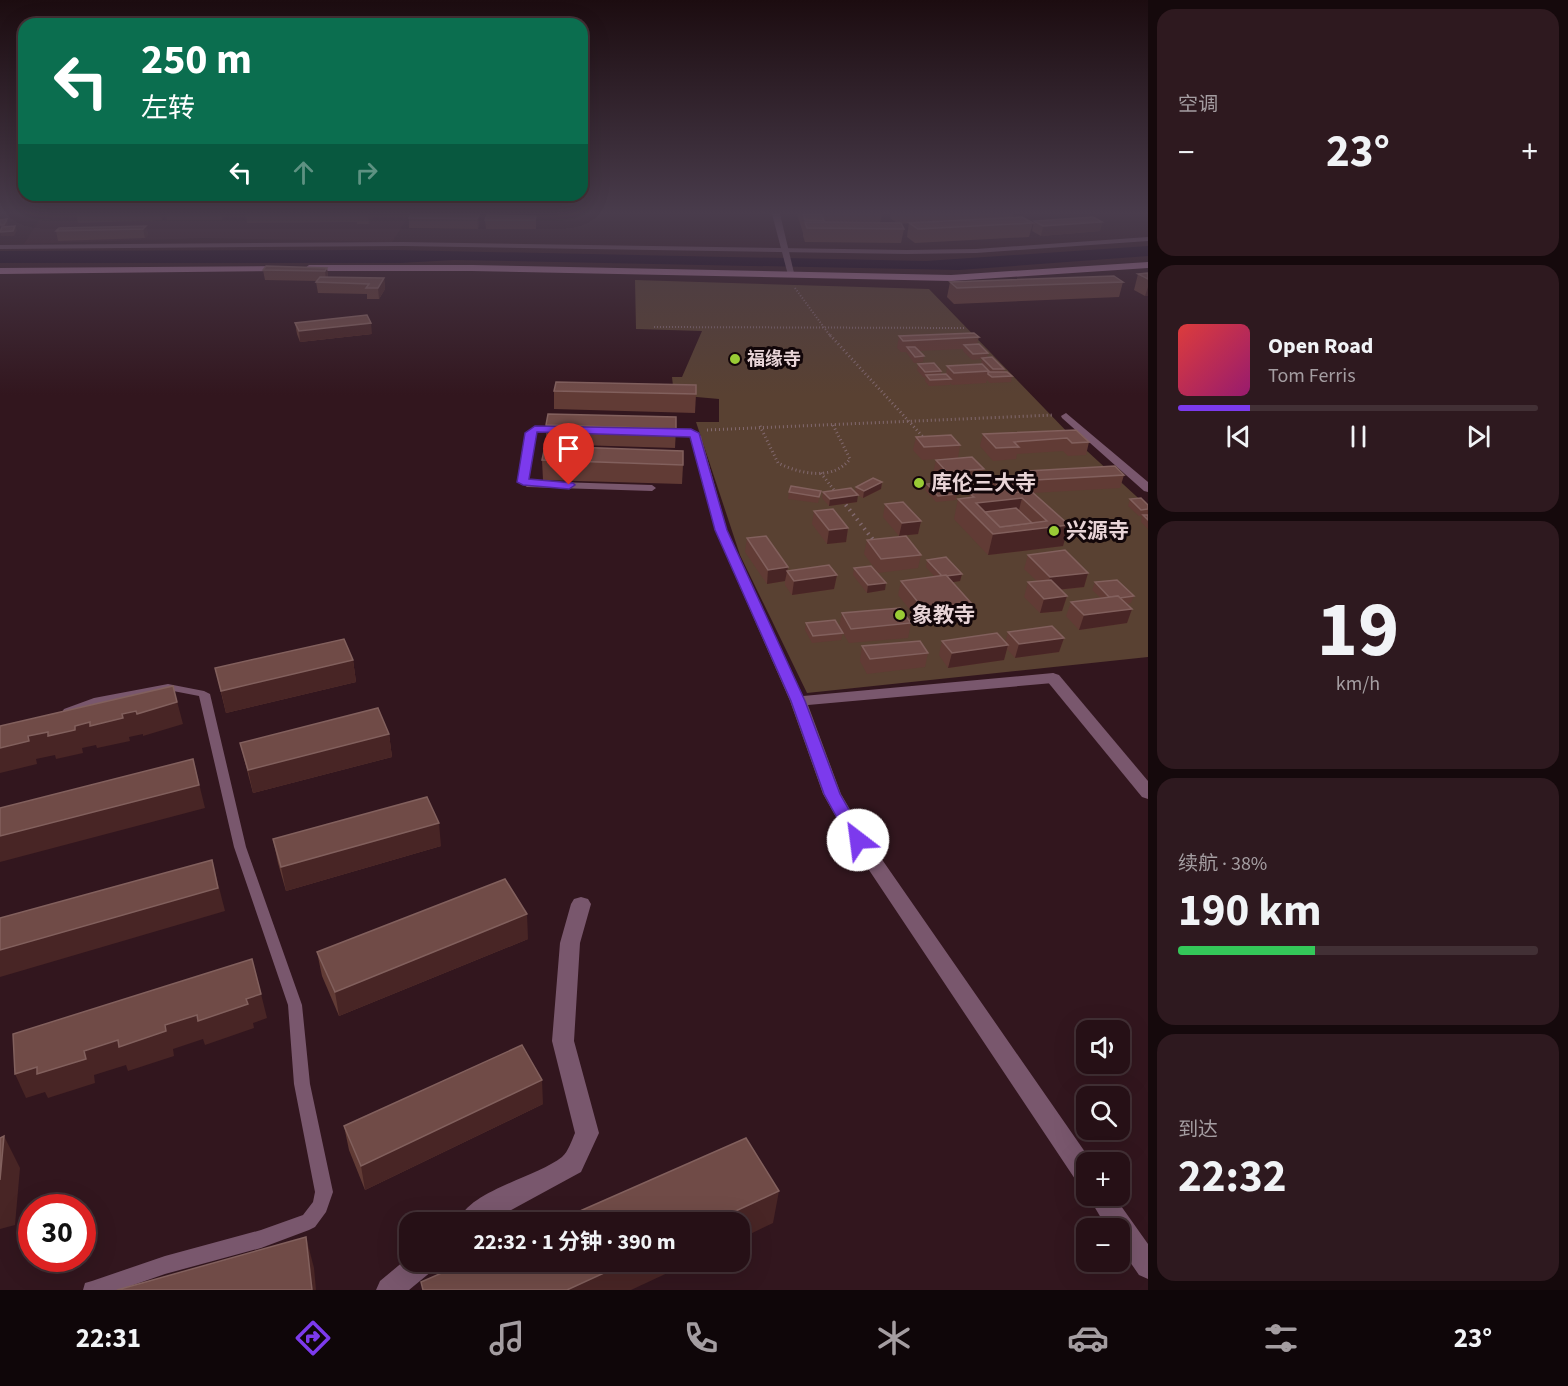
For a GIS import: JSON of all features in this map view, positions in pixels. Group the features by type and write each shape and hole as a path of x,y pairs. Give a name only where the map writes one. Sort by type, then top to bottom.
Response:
{"main road":[{"path":"647,274 977,282 1080,274"},
{"path":"791,277 984,277 1022,274"}],"street":[{"path":"1066,416 1148,488"},
{"path":"645,431 691,432 695,436 721,530 798,701 832,794 858,840 1076,1159"},
{"path":"798,701 1053,678 1148,793"},
{"path":"482,1212 572,1164 587,1133 563,1041 570,943 581,904"},
{"path":"1107,1206 1148,1266"},
{"path":"389,1290 411,1272"}],"lane":[{"path":"547,428 530,433 522,478 527,484 652,488"},
{"path":"52,718 94,702 168,687 204,694 240,847 295,1005 302,1084 324,1192 320,1206 309,1221 261,1239 165,1265 92,1290"}],"path":[{"path":"791,277 822,327 927,441"},
{"path":"654,327 966,327"},
{"path":"691,432 760,426 1066,416"},
{"path":"760,426 778,463 802,472 822,473 838,470 850,459 832,423"},
{"path":"822,473 879,547"},
{"path":"959,477 980,500"}],"shaded area":[{"name":"库伦三大寺","path":"635,280 929,289 1074,439 1148,507 1148,657 807,693 740,555 696,422 719,422 719,399 674,395 672,377 682,377 702,331 636,329"}],"building":[{"path":"1138,274 1148,274 1148,279"},
{"path":"1114,276 1123,282 957,288 950,282"},
{"path":"320,277 384,278 378,288 366,288 369,284 316,282"},
{"path":"367,315 371,323 299,331 295,323"},
{"path":"974,333 979,337 903,341 899,336"},
{"path":"979,344 988,353 973,354 964,345"},
{"path":"907,347 915,347 924,356 915,357"},
{"path":"992,357 1004,369 993,369 982,358"},
{"path":"934,363 941,371 925,372 918,364"},
{"path":"982,364 989,371 954,373 947,366"},
{"path":"988,372 1007,372 1012,376 992,377"},
{"path":"946,374 951,379 930,380 926,375"},
{"path":"556,382 696,385 696,394 554,391"},
{"path":"548,414 676,417 676,429 546,425"},
{"path":"1076,430 1089,442 1072,443 1067,438 1014,442 1019,447 996,448 983,434"},
{"path":"951,435 960,445 924,447 916,437"},
{"path":"545,446 683,451 683,465 542,460"},
{"path":"972,457 984,469 947,472 936,460"},
{"path":"1115,466 1124,475 1035,480 1028,471"},
{"path":"1010,477 1022,488 1003,490 991,479"},
{"path":"873,478 882,482 864,491 856,487"},
{"path":"946,482 957,494 938,496 927,484"},
{"path":"791,486 821,491 819,497 789,492"},
{"path":"851,488 858,495 830,499 823,492"},
{"path":"1008,489 1012,493 1031,491 1069,525 993,534 958,499 974,497 970,494","holes":["1022,498 1047,521 1000,527 976,503"]},
{"path":"1141,498 1148,505 1148,509 1141,510 1130,499"},
{"path":"903,502 921,521 902,523 885,504"},
{"path":"1016,508 1032,523 1000,527 985,512"},
{"path":"833,509 848,528 829,530 814,511"},
{"path":"766,536 788,567 768,570 747,538"},
{"path":"906,536 921,555 881,559 867,540"},
{"path":"1065,550 1088,573 1050,577 1028,555"},
{"path":"946,557 962,574 942,576 927,560"},
{"path":"829,565 837,575 794,581 787,571"},
{"path":"871,566 886,583 868,585 854,568"},
{"path":"946,575 972,604 925,611 901,581"},
{"path":"1051,580 1067,596 1044,599 1028,582"},
{"path":"1117,580 1134,596 1109,597 1095,582"},
{"path":"1118,596 1132,609 1084,615 1071,602"},
{"path":"900,608 911,623 851,629 842,613"},
{"path":"835,620 843,633 813,636 806,623"},
{"path":"1052,626 1064,638 1019,644 1008,632"},
{"path":"997,633 1008,645 952,653 942,641"},
{"path":"344,639 353,660 221,691 215,668"},
{"path":"920,641 928,653 870,659 862,646"},
{"path":"173,686 177,702 137,714 136,711 122,714 123,718 90,726 90,722 75,726 75,730 48,736 48,732 28,736 29,741 0,748 0,726"},
{"path":"378,708 389,734 248,770 240,743"},
{"path":"193,759 199,785 0,836 0,808"},
{"path":"427,797 439,823 281,867 273,839"},
{"path":"212,860 218,888 0,950 0,918"},
{"path":"505,879 527,914 335,992 317,952"},
{"path":"252,959 261,994 246,999 248,1004 198,1021 197,1015 165,1025 166,1031 119,1047 118,1040 84,1051 86,1059 37,1074 37,1067 15,1074 13,1034"},
{"path":"522,1045 542,1080 361,1166 344,1126"},
{"path":"4,1136 0,1180 0,1138"},
{"path":"746,1138 779,1191 734,1212 578,1212"},
{"path":"306,1237 312,1290 117,1290"},
{"path":"444,1272 606,1272 567,1290 423,1290 421,1282"}],"place":[{"name":"福缘寺","path":"735,359"},
{"name":"库伦三大寺","path":"919,483"},
{"name":"兴源寺","path":"1054,531"},
{"name":"象教寺","path":"900,615"}],"route":[{"path":"569,485 523,482 530,433 535,429 691,432 695,436 721,530 798,701 832,794 858,840"}]}
